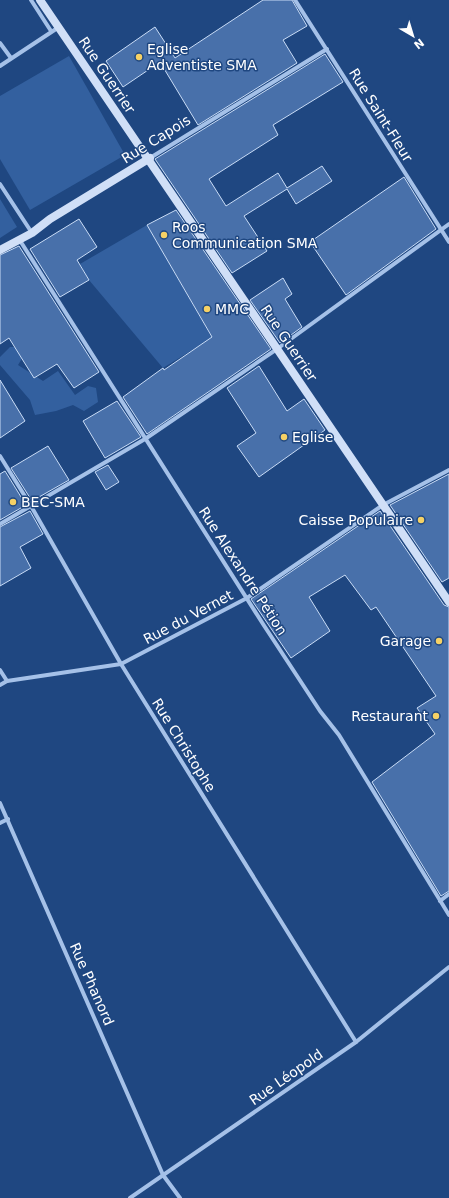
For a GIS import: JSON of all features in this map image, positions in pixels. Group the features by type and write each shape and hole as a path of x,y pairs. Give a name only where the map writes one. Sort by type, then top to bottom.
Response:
{"main road":[{"name":"Rue Guerrier","path":"40,0 150,158 227,277 449,602"},
{"name":"Rue Capois","path":"0,250 18,239 32,233 50,219 150,158"}],"street":[{"path":"31,0 51,31"},
{"name":"Rue Saint-Fleur","path":"295,0 449,242"},
{"path":"0,66 58,27"},
{"path":"0,43 11,58"},
{"name":"Rue Capois","path":"150,158 327,50"},
{"path":"0,184 32,233"},
{"path":"0,524 145,439 277,349 449,224"},
{"name":"Rue Alexandre Pétion","path":"18,239 320,711 339,735 449,915"},
{"name":"Rue Christophe","path":"0,456 31,506 121,664 356,1042"},
{"name":"Rue du Vernet","path":"0,685 7,681 121,664 247,598 383,506 449,470"},
{"path":"0,670 7,681"},
{"name":"Rue Phanord","path":"0,803 163,1175 180,1198"},
{"path":"0,823 8,819"},
{"path":"440,901 449,894"},
{"name":"Rue Léopold","path":"130,1198 356,1042 449,967"}],"shaded area":[{"path":"69,56 125,155 30,210 0,159 0,96"},
{"path":"0,199 17,227 0,238"},
{"path":"147,225 212,338 163,368 89,280 80,264"},
{"path":"10,347 29,347 18,365 43,381 58,371 75,395 88,386 96,388 98,402 84,411 73,405 56,411 35,415 30,400 0,365 0,357"}],"building":[{"path":"263,0 292,0 307,26 283,40 297,63 198,125 160,62 123,87 106,61 155,27 175,58"},
{"path":"325,54 343,82 273,125 278,135 209,179 226,206 278,173 287,188 322,166 332,181 296,204 287,189 244,216 267,251 232,273 155,159"},
{"path":"404,177 436,229 346,295 310,242"},
{"path":"176,210 271,349 147,434 123,397 163,368 164,370 212,337 147,225"},
{"path":"79,219 97,247 77,260 89,280 60,297 30,249"},
{"path":"19,246 99,372 74,388 57,364 34,378 9,338 0,344 0,255"},
{"path":"283,278 292,294 285,299 302,327 280,343 250,300"},
{"path":"259,366 287,411 304,399 325,430 259,477 237,446 256,433 227,388"},
{"path":"0,380 25,421 0,438"},
{"path":"117,401 141,437 105,458 83,421"},
{"path":"48,446 69,480 32,501 11,468"},
{"path":"108,465 119,482 106,490 95,472"},
{"path":"5,471 26,505 0,520 0,474"},
{"name":"Caisse Populaire","path":"449,474 449,578 442,582 390,505"},
{"path":"30,511 43,534 20,547 31,568 0,586 0,527"},
{"path":"380,511 444,605 449,607 449,891 441,896 372,782 435,734 417,708 436,696 376,607 371,610 345,575 309,597 330,631 291,658 251,599"}],"place":[{"name":"Eglise Adventiste SMA","path":"139,57"},
{"name":"Roos Communication SMA","path":"164,235"},
{"name":"MMC","path":"207,309"},
{"name":"Eglise","path":"284,437"},
{"name":"BEC-SMA","path":"13,502"},
{"name":"Caisse Populaire","path":"421,520"},
{"name":"Garage","path":"439,641"},
{"name":"Restaurant","path":"436,716"}]}
